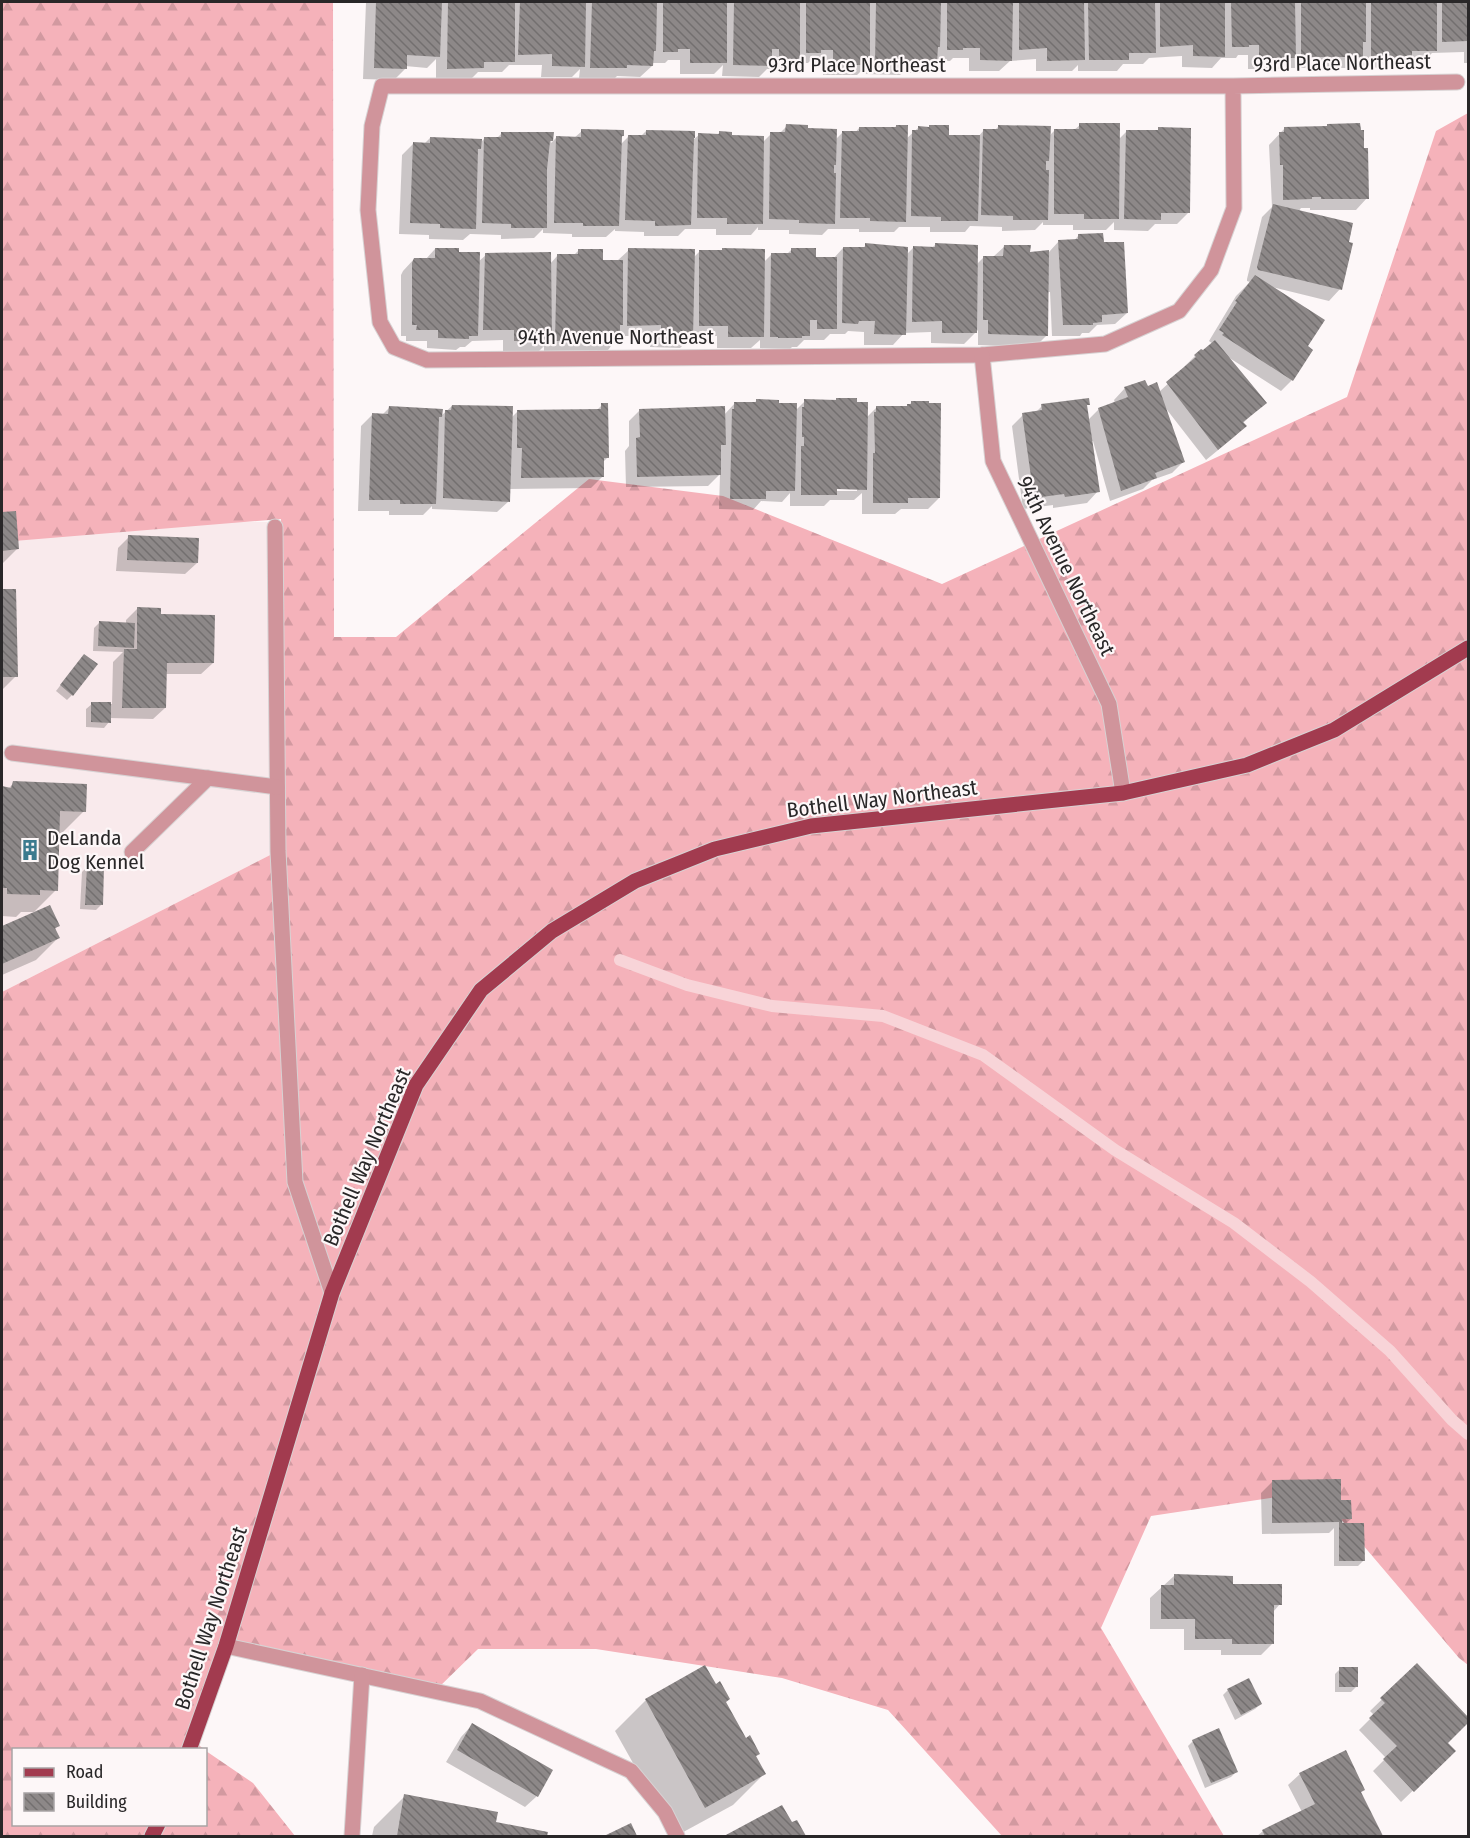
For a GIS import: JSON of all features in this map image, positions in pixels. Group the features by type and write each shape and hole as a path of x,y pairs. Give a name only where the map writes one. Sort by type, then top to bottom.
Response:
{"main road":[{"name":"Bothell Way Northeast","path":"189,1748 226,1646 332,1293 416,1085 481,990 552,931 635,881 715,849 811,826 1123,793 1247,765 1334,730 1468,648"}],"street":[{"name":"93rd Place Northeast","path":"368,210 372,126 382,86 1233,86 1457,82"},
{"name":"94th Avenue Northeast","path":"368,210 380,322 394,347 427,360 982,355 1105,344 1179,311 1211,270 1234,208 1233,86"},
{"name":"94th Avenue Northeast","path":"982,355 993,461 1109,704 1123,793"},
{"path":"274,528 278,851 295,1182 332,1293"},
{"path":"12,753 277,787"},
{"path":"132,852 208,778"},
{"path":"226,1646 480,1701 631,1772 664,1812 677,1836"},
{"path":"352,1836 362,1675"}],"shaded area":[{"path":"2,522 278,522 278,851 2,992"}],"green space":[{"path":"2,2 333,2 334,637 396,637 589,479 723,496 942,584 1347,397 1436,131 1468,113 1468,1665 1459,1658 1317,1491 1151,1516 1101,1628 1224,1836 1002,1836 888,1710 782,1678 596,1649 478,1649 435,1691 226,1646 193,1741 203,1748 12,1748 12,1826 207,1826 207,1752 253,1783 295,1836 2,1836 2,992 278,851 281,519 2,542"}],"building":[{"path":"376,2 442,2 440,57 407,55 407,69 374,68"},
{"path":"448,2 515,2 515,62 484,62 484,68 447,69"},
{"path":"520,2 586,2 585,67 552,66 552,54 518,55"},
{"path":"592,2 657,2 656,51 654,51 653,66 627,65 627,68 590,68"},
{"path":"663,2 727,2 727,63 690,63 690,49 663,52"},
{"path":"734,2 800,2 800,59 779,59 779,49 772,49 772,66 733,65"},
{"path":"806,2 870,2 870,65 833,65 833,50 806,53"},
{"path":"876,2 941,2 940,47 938,47 937,62 875,64"},
{"path":"947,2 1013,2 1012,61 980,60 980,48 947,50"},
{"path":"1019,2 1084,2 1085,60 1047,61 1047,48 1019,50"},
{"path":"1088,2 1155,2 1156,53 1129,53 1129,60 1089,60"},
{"path":"1160,2 1225,2 1225,57 1193,56 1193,45 1160,47"},
{"path":"1231,2 1295,2 1296,58 1259,58 1259,45 1232,47"},
{"path":"1301,2 1366,2 1366,42 1363,42 1363,57 1301,57"},
{"path":"1371,2 1437,2 1437,51 1412,51 1412,56 1403,56 1403,58 1371,56"},
{"path":"1442,2 1468,2 1468,41 1442,42"},
{"path":"1079,123 1120,123 1119,219 1084,219 1084,214 1054,214 1054,129 1079,129"},
{"path":"1360,123 1361,130 1364,130 1364,148 1368,148 1369,199 1312,197 1312,199 1283,200 1283,165 1280,165 1279,132 1284,132 1284,127"},
{"path":"786,124 808,125 808,128 837,129 836,165 834,165 834,173 836,173 835,224 769,219 770,132 785,132"},
{"path":"896,125 908,125 906,222 870,221 870,218 840,218 842,131 859,131 859,127 896,127"},
{"path":"929,125 949,125 949,135 980,135 978,221 941,221 941,217 911,216 912,130 918,130 918,126 929,127"},
{"path":"998,125 1051,126 1049,161 1046,161 1046,170 1049,170 1048,220 1013,220 1013,216 981,215 983,129 998,129"},
{"path":"1158,127 1191,128 1190,213 1161,213 1161,220 1124,219 1126,130 1158,130"},
{"path":"581,129 624,130 619,226 554,223 556,136 581,137"},
{"path":"646,130 695,131 691,225 655,226 655,221 625,220 628,135 646,135"},
{"path":"719,131 732,132 732,135 764,136 763,224 727,224 727,218 697,218 698,133 719,134"},
{"path":"501,132 554,132 553,141 550,141 547,169 547,228 511,228 511,224 482,223 484,137 501,137"},
{"path":"430,137 482,139 481,149 478,149 476,229 440,228 440,224 410,223 413,142 430,143"},
{"path":"1273,204 1353,223 1349,242 1353,243 1342,290 1258,270"},
{"path":"1103,233 1104,242 1124,242 1128,313 1102,315 1102,322 1093,323 1093,325 1063,325 1058,240 1078,239 1078,234"},
{"path":"865,243 908,247 906,335 874,334 875,321 859,321 858,324 842,323 843,247 865,247"},
{"path":"935,243 978,245 977,333 942,333 942,321 912,322 913,246 935,247"},
{"path":"1004,245 1031,245 1030,252 1049,250 1048,336 988,334 988,320 983,320 983,256 1003,256"},
{"path":"435,248 459,248 459,252 480,252 478,336 469,336 469,339 438,338 438,330 416,330 417,325 412,325 412,263 414,258 435,258"},
{"path":"628,248 695,249 693,337 661,336 661,325 627,326"},
{"path":"722,248 765,249 764,337 728,337 728,326 699,326 699,250 722,250"},
{"path":"791,248 816,248 816,257 837,257 837,329 817,329 817,320 810,320 810,336 770,337 771,253 791,253"},
{"path":"578,249 603,249 603,260 623,260 623,325 620,325 620,339 555,341 557,254 578,254"},
{"path":"551,252 552,341 514,341 514,330 483,330 485,253"},
{"path":"1255,275 1325,320 1308,346 1313,350 1293,381 1222,335 1224,333 1219,330 1237,302 1235,301"},
{"path":"1215,340 1267,403 1243,422 1247,426 1218,450 1166,382 1196,357 1194,355 1201,349 1203,350"},
{"path":"1145,380 1148,386 1157,382 1185,462 1155,473 1157,478 1121,491 1098,408 1128,397 1124,387"},
{"path":"836,398 857,398 857,402 868,402 867,490 837,489 837,495 801,495 804,399 836,400"},
{"path":"1089,398 1090,405 1087,405 1100,492 1065,497 1064,494 1034,498 1022,413 1042,410 1041,404"},
{"path":"756,399 797,403 795,491 766,491 766,499 730,499 732,409 734,409 734,402 756,402"},
{"path":"911,401 941,403 940,498 908,498 908,503 873,503 874,412 876,412 876,406 907,406 911,404"},
{"path":"601,403 608,403 609,458 604,458 604,477 521,478 522,448 517,448 517,410 601,409"},
{"path":"452,405 513,406 510,502 443,498 445,410 451,410"},
{"path":"389,406 443,409 442,417 439,417 436,504 400,504 400,500 369,500 372,413 388,414"},
{"path":"725,406 726,445 721,445 721,475 637,477 636,438 640,437 639,409"},
{"path":"16,511 19,549 2,551 2,512"},
{"path":"128,535 199,538 198,563 127,560"},
{"path":"2,589 16,589 18,677 2,677"},
{"path":"137,607 161,608 161,614 215,615 214,663 167,663 166,708 122,708 124,649 137,649"},
{"path":"99,621 135,623 134,648 98,646"},
{"path":"84,654 98,664 73,696 60,685"},
{"path":"91,702 111,702 111,723 91,722"},
{"name":"DeLanda Dog Kennel","path":"13,781 87,784 86,812 60,811 58,891 40,890 40,895 7,894 7,888 2,888 2,786 11,788"},
{"path":"87,866 104,866 103,905 85,905"},
{"path":"50,905 60,926 55,928 60,938 2,964 2,926"},
{"path":"1341,1479 1341,1500 1351,1500 1352,1519 1342,1519 1342,1523 1364,1523 1365,1561 1339,1561 1339,1522 1272,1523 1272,1480"},
{"path":"1174,1574 1233,1576 1233,1584 1282,1584 1282,1605 1274,1605 1274,1644 1232,1644 1232,1639 1195,1639 1195,1619 1161,1619 1161,1585 1174,1585"},
{"path":"1417,1663 1468,1717 1468,1723 1448,1743 1456,1751 1414,1792 1383,1759 1397,1746 1369,1718 1385,1703 1380,1698"},
{"path":"705,1665 716,1684 720,1681 730,1699 726,1702 746,1738 750,1735 760,1754 756,1756 766,1774 705,1808 645,1699"},
{"path":"1339,1667 1358,1667 1358,1687 1339,1687"},
{"path":"1249,1678 1262,1704 1241,1715 1227,1689"},
{"path":"472,1723 553,1770 538,1797 457,1750"},
{"path":"1219,1728 1238,1772 1211,1783 1192,1740"},
{"path":"1346,1750 1365,1790 1361,1792 1383,1836 1265,1836 1262,1830 1315,1804 1299,1773"},
{"path":"404,1794 498,1812 496,1822 548,1832 547,1836 397,1836"},
{"path":"782,1805 792,1822 797,1820 806,1836 724,1836"},
{"path":"631,1823 637,1836 604,1836"}],"waterway":[{"path":"620,960 687,985 772,1006 883,1016 983,1055 1115,1150 1234,1223 1311,1282 1390,1351 1452,1420 1468,1434"}],"place":[{"name":"DeLanda Dog Kennel","path":"30,850"}]}
